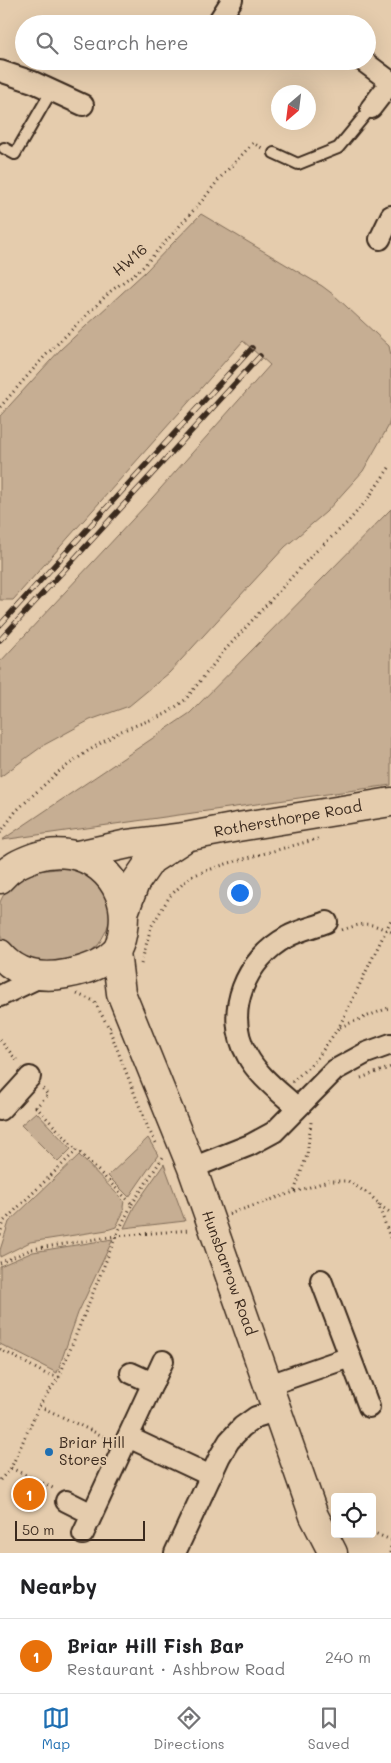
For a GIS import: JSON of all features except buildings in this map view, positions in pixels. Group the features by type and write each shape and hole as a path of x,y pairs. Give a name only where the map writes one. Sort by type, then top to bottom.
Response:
{"street":[{"path":"222,15 232,0"},
{"path":"371,108 391,82 375,70"},
{"path":"0,71 33,82 83,105"},
{"path":"385,242 391,216"},
{"name":"Rothersthorpe Road","path":"78,855 128,844 185,837 391,802"},
{"name":"Rothersthorpe Road","path":"116,952 122,938 125,910 135,883 151,860 185,837"},
{"name":"Rothersthorpe Road","path":"5,870 46,854 69,853 78,855 100,867 112,879 122,898 125,910"},
{"path":"305,1112 261,1074 247,1056 239,1035 237,1011 242,989 253,967 267,951 288,936 327,922"},
{"path":"0,954 6,961 27,973 56,976 85,970 102,962 116,952"},
{"name":"Hunsbarrow Road","path":"116,952 120,1013 192,1168 314,1516 333,1553"},
{"path":"85,970 120,1013"},
{"path":"0,996 42,976"},
{"path":"192,1168 250,1145 274,1132 305,1112 336,1070 366,1053 389,1049"},
{"path":"0,1110 30,1077"},
{"path":"321,1280 369,1407"},
{"path":"269,1385 350,1357"},
{"path":"83,1534 163,1361"},
{"path":"131,1373 153,1383"},
{"path":"175,1553 229,1441 242,1427 256,1417 278,1410"},
{"path":"126,1442 211,1476"},
{"path":"66,1501 92,1514"}],"lane":[{"path":"4,148 14,154 52,90"},
{"path":"274,153 298,164 338,148 371,108"}],"path":[{"name":"HW16","path":"0,407 45,356 112,291 142,268 253,143 274,153"},
{"path":"0,833 16,811 57,774 88,751 121,732 166,714 185,700 225,650 313,554 347,523 367,500 391,465"},
{"path":"141,971 141,963 150,927 170,896 191,876 229,863 321,838"},
{"path":"280,1092 316,1060 339,1027 391,920"},
{"path":"327,922 342,930 358,924 374,924 391,932"},
{"path":"0,1480 11,1468 39,1406 59,1377 116,1236 132,1204 164,1158 148,1128 120,1013 76,994 69,994"},
{"path":"339,1027 391,1007"},
{"path":"0,1040 30,1077 48,1095 36,1107 132,1204"},
{"path":"357,1080 391,1067"},
{"path":"294,1192 307,1155 310,1124 305,1112"},
{"path":"0,1235 4,1221 77,1150"},
{"path":"0,1263 32,1249 211,1221 220,1209 226,1215 328,1181 348,1181 370,1195 391,1213"},
{"path":"378,1203 391,1240"},
{"path":"0,1349 46,1374 59,1377"},
{"path":"39,1406 126,1442"},
{"path":"11,1468 60,1491 66,1501"},
{"path":"376,1534 391,1540"},
{"path":"390,1553 391,1546"}],"shaded area":[{"path":"201,214 322,286 389,346 391,355 391,417 388,427 363,471 326,512 285,547 169,673 129,706 90,720 44,745 0,777 0,662 145,506 270,365 243,341 13,600 0,600 0,416 61,349 145,272"},
{"path":"391,509 391,785 2,840 190,713"},
{"path":"78,867 97,880 111,905 111,917 106,931 99,944 89,953 78,959 40,964 28,961 5,943 0,931 0,902 9,884 21,876 37,871"},
{"path":"36,1112 71,1149 58,1162 21,1125"},
{"path":"148,1138 158,1155 129,1197 108,1176"},
{"path":"79,1155 124,1201 124,1211 116,1227 30,1242 0,1257 0,1250 9,1222"},
{"path":"164,1164 185,1221 124,1228 134,1207"},
{"path":"113,1239 78,1313 57,1373 0,1344 0,1266 33,1252"}],"railway":[{"path":"0,625 252,348"},
{"path":"0,640 260,356"}],"place":[{"name":"Briar Hill Stores","path":"49,1452"},
{"name":"Briar Hill Fish Bar","path":"29,1494"}]}
